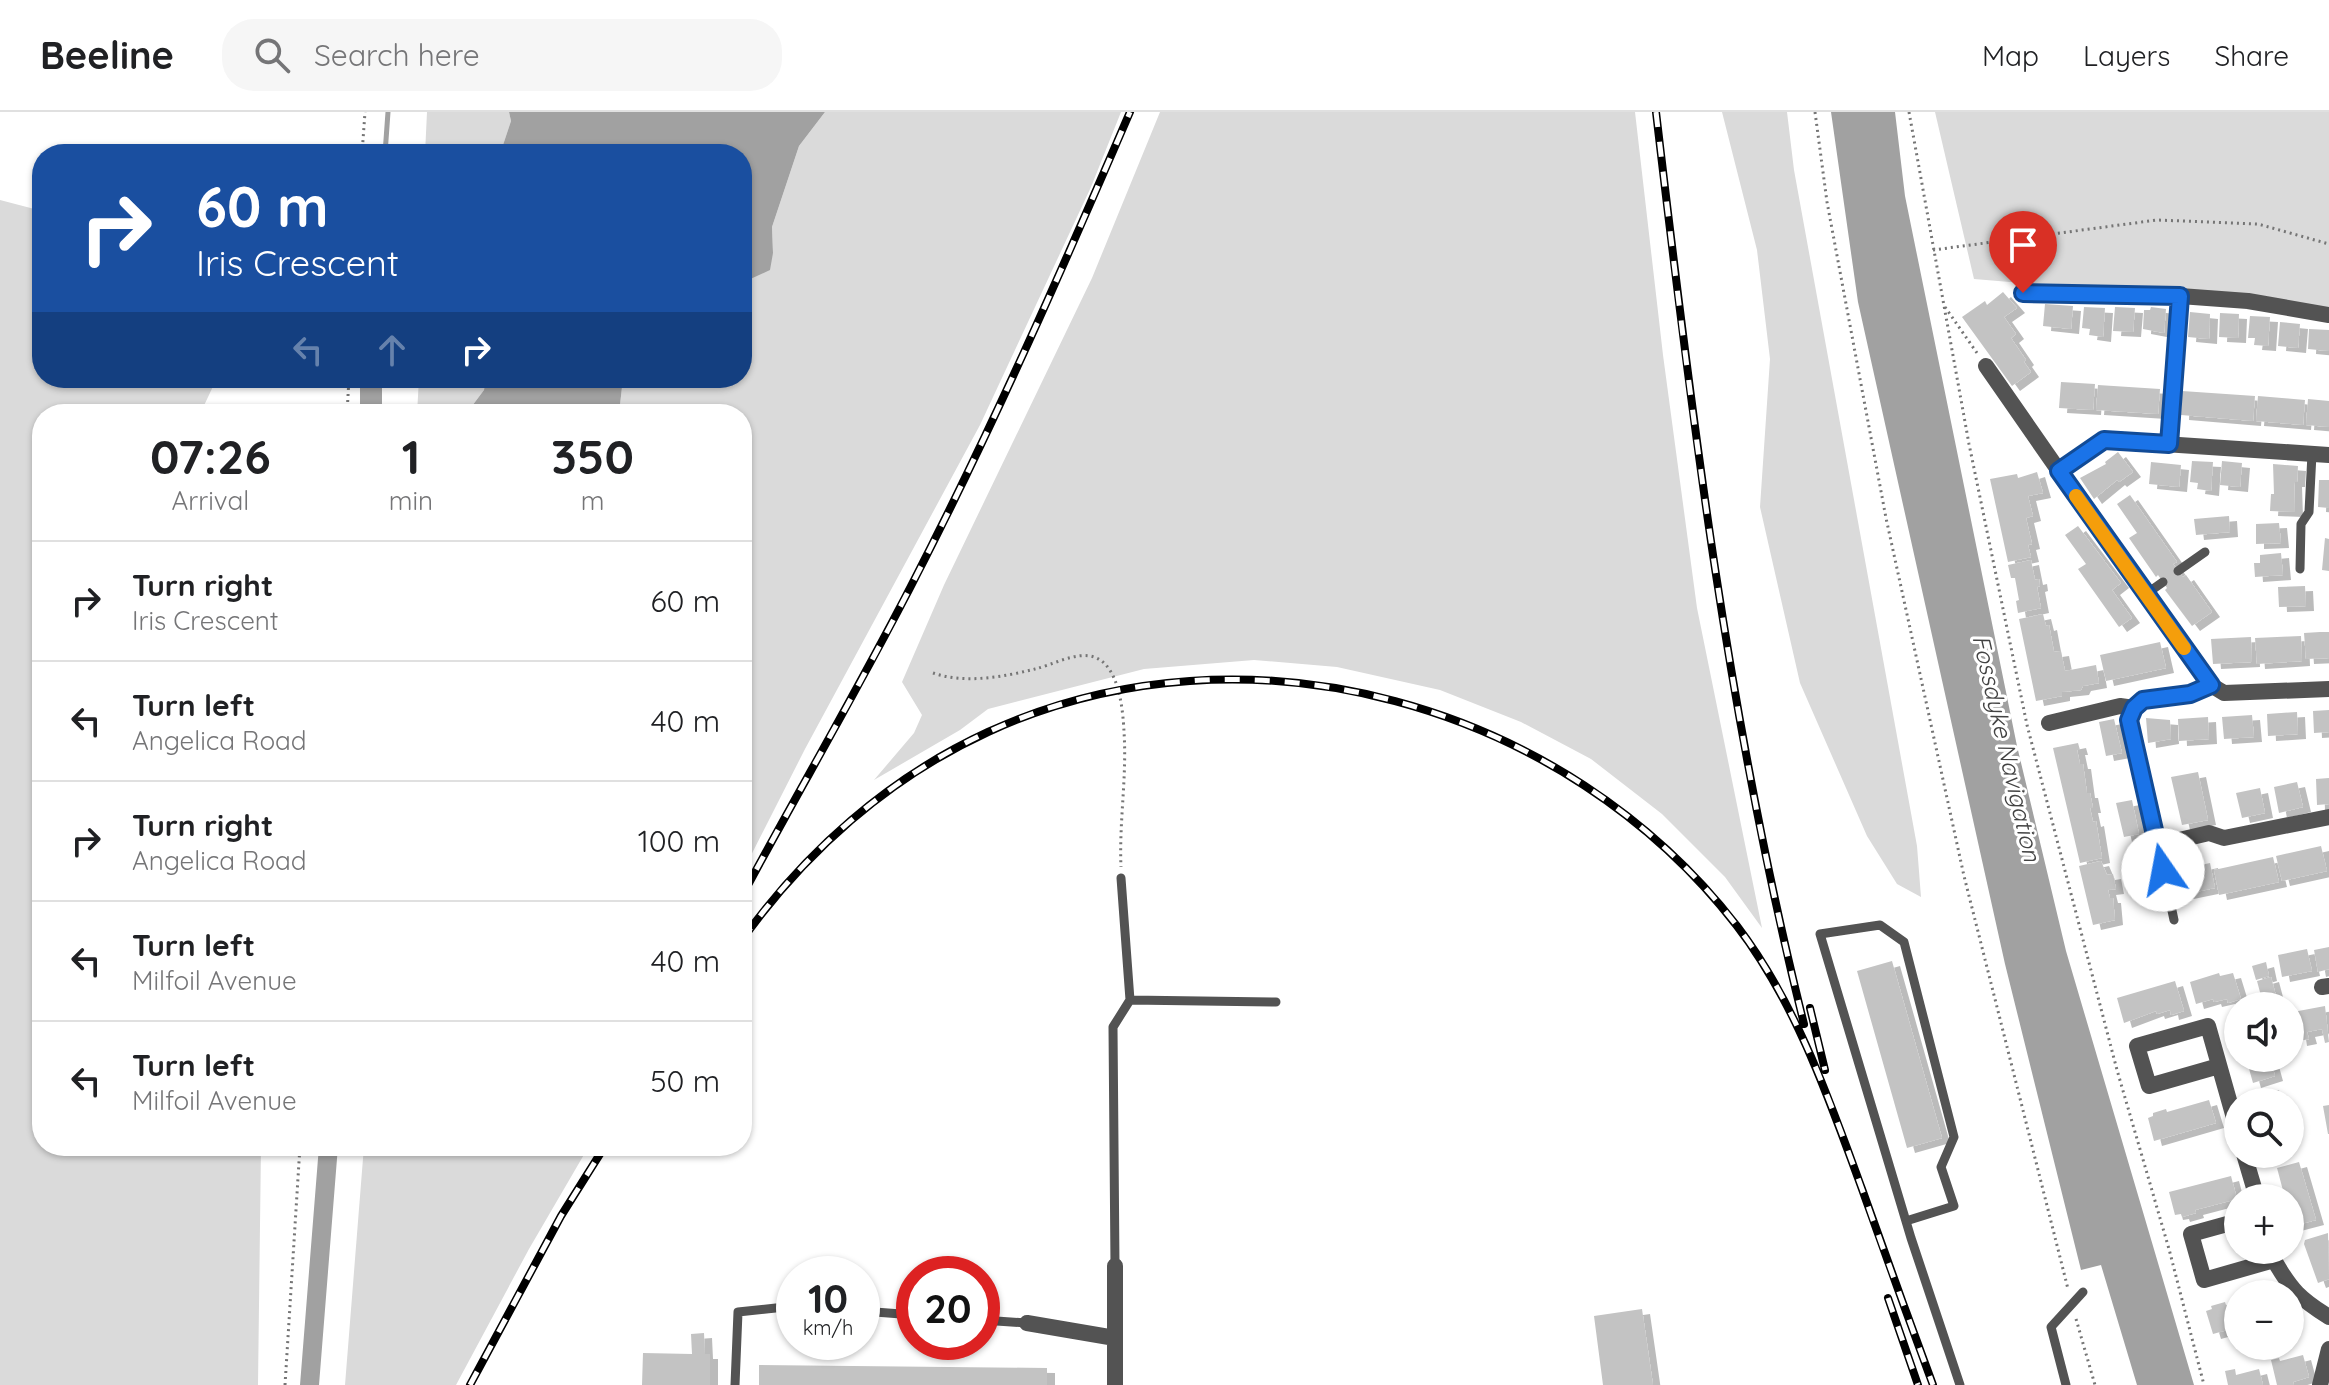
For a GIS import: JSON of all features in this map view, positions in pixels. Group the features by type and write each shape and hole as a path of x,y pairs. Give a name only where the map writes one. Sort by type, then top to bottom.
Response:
{"street":[{"path":"2023,293 2180,296 2248,301 2329,315"},
{"path":"2169,444 2180,296"},
{"path":"1986,366 2211,685 2224,693 2329,689"},
{"path":"2059,471 2104,440 2320,454"},
{"path":"2211,685 2190,694 2143,700 2134,708 2129,720 2158,845 2209,833 2224,838 2329,817"},
{"path":"2049,723 2120,706 2134,708"},
{"path":"2219,1066 2149,1086 2137,1046 2208,1026 2225,1088"},
{"path":"2224,1225 2191,1234 2204,1280 2248,1264"},
{"path":"2278,1264 2286,1281 2302,1300 2329,1317"},
{"path":"1115,1266 1115,1385"},
{"path":"1027,1323 1115,1338"},
{"path":"2320,1385 2329,1349"}],"lane":[{"path":"2300,569 2301,524 2309,512 2320,454"},
{"path":"2178,571 2205,552"},
{"path":"2146,594 2163,582"},
{"path":"2158,845 2174,920"},
{"path":"1115,1266 1113,1027 1130,1000 1121,878"},
{"path":"1906,1221 1954,1206 1941,1167 1954,1137 1904,942 1880,925 1820,934 1906,1221 1960,1385"},
{"path":"1130,1000 1276,1002"},
{"path":"2066,1385 2051,1327 2083,1292"},
{"path":"735,1385 738,1312 776,1308"},
{"path":"1000,1321 1027,1323"}],"path":[{"path":"363,144 365,112"},
{"path":"1815,112 1830,217 1890,534 1964,876 2095,1385"},
{"path":"1909,112 1969,444 2027,725 2117,1070 2204,1385"},
{"path":"1933,250 2157,220 2258,224 2329,244"},
{"path":"1943,304 1986,366"},
{"path":"933,673 961,679 983,678 1088,655 1109,667 1124,730 1121,878"},
{"path":"285,1385 299,1156"}],"shaded area":[{"path":"427,112 509,112 511,121 503,144 425,144"},
{"path":"825,112 1121,112 1091,187 980,425 752,853 752,404 620,404 622,388 752,388 752,275 773,253 772,227 799,146"},
{"path":"1160,112 1635,112 1697,608 1762,928 1725,877 1662,814 1591,759 1521,722 1440,690 1337,667 1254,660 1144,669 988,709 960,730 874,780 914,733 922,715 902,682 944,585 1092,278"},
{"path":"1722,112 1787,112 1794,170 1917,846 1921,897 1897,884 1867,836 1800,683 1760,507 1770,359 1757,250"},
{"path":"1935,112 2329,112 2329,308 1974,279"},
{"path":"0,200 32,208 32,388 212,388 205,404 32,404 32,1156 261,1156 258,1385 0,1385"},
{"path":"418,388 484,388 474,404 418,404"},
{"path":"363,1156 583,1156 456,1385 345,1385"}],"water":[{"path":"509,112 825,112 799,146 772,227 770,270 752,278 752,144 503,144 511,121"},
{"name":"Fossdyke Navigation","path":"1831,112 1895,112 1905,196 2017,746 2066,951 2194,1385 2137,1385 2101,1265 2081,1270 2005,964 1858,302"},
{"path":"360,388 382,388 382,404 360,404"},
{"path":"622,388 620,404 474,404 484,390"},
{"path":"318,1156 337,1156 319,1385 300,1385"}],"building":[{"path":"2003,292 2017,308 2004,317 2016,334 2011,338 2031,372 2012,386 1962,317 1985,301 1987,305"},
{"path":"2045,304 2073,306 2071,329 2043,326"},
{"path":"2084,307 2105,308 2103,337 2089,335 2090,329 2082,328"},
{"path":"2115,307 2135,308 2133,332 2113,331"},
{"path":"2151,307 2166,309 2164,333 2143,329 2144,310"},
{"path":"2190,312 2210,314 2209,339 2188,337"},
{"path":"2220,313 2239,314 2238,338 2219,337"},
{"path":"2250,316 2270,317 2268,346 2254,345 2255,338 2248,338"},
{"path":"2280,322 2300,324 2298,348 2278,346"},
{"path":"2309,329 2329,330 2329,351 2308,349"},
{"path":"2061,382 2095,384 2093,410 2059,408"},
{"path":"2098,385 2160,389 2158,414 2096,410"},
{"path":"2182,391 2255,396 2253,421 2181,415"},
{"path":"2258,396 2305,400 2303,425 2256,421"},
{"path":"2308,399 2329,401 2329,427 2306,425"},
{"path":"2118,452 2133,472 2119,482 2117,480 2094,499 2080,478 2106,464"},
{"path":"2192,461 2213,462 2211,491 2197,489 2198,483 2190,482"},
{"path":"2222,461 2242,463 2240,487 2220,485"},
{"path":"2151,462 2181,465 2179,487 2149,484"},
{"path":"2273,464 2298,466 2297,482 2294,482 2295,512 2270,511 2271,494 2274,494"},
{"path":"2037,472 2043,493 2028,496 2033,516 2026,518 2032,544 2028,545 2031,557 2008,562 1990,479 2017,474 2018,478"},
{"path":"2319,480 2329,480 2329,508 2318,507"},
{"path":"2130,495 2177,562 2173,564 2183,577 2186,575 2212,612 2192,626 2129,538 2137,533 2117,504"},
{"path":"2229,516 2230,532 2196,535 2194,519"},
{"path":"2279,523 2281,543 2256,544 2256,524"},
{"path":"2078,526 2121,583 2112,590 2132,618 2119,627 2078,569 2086,564 2065,535"},
{"path":"2325,538 2329,539 2329,571 2322,570"},
{"path":"2281,553 2283,575 2255,577 2254,563 2260,563 2260,555"},
{"path":"2031,560 2035,580 2039,579 2040,586 2037,587 2041,608 2018,613 2015,578 2011,578 2008,565"},
{"path":"2305,586 2306,606 2279,607 2278,587"},
{"path":"2043,614 2046,626 2049,625 2054,652 2061,651 2065,671 2096,665 2099,683 2036,701 2019,619"},
{"path":"2329,632 2329,658 2306,659 2304,633"},
{"path":"2301,636 2302,661 2257,664 2255,638"},
{"path":"2251,637 2252,662 2213,664 2211,639"},
{"path":"2160,642 2166,668 2106,681 2100,655"},
{"path":"2329,710 2329,732 2314,733 2313,711"},
{"path":"2297,712 2298,734 2268,736 2267,714"},
{"path":"2252,715 2254,737 2224,739 2222,717"},
{"path":"2208,717 2209,739 2179,741 2178,719"},
{"path":"2146,718 2170,720 2171,739 2148,743"},
{"path":"2114,719 2122,753 2106,756 2099,722"},
{"path":"2078,743 2080,750 2077,750 2080,764 2083,764 2087,793 2090,793 2093,808 2090,808 2093,822 2096,821 2102,858 2080,863 2053,748"},
{"path":"2198,772 2208,820 2182,825 2171,777"},
{"path":"2329,778 2329,804 2317,805 2316,779"},
{"path":"2297,782 2303,807 2279,813 2274,787"},
{"path":"2260,788 2265,813 2242,818 2236,793"},
{"path":"2132,800 2139,834 2124,837 2116,803"},
{"path":"2321,846 2327,871 2282,881 2276,856"},
{"path":"2143,850 2151,884 2135,888 2128,853"},
{"path":"2273,857 2279,882 2219,895 2214,870"},
{"path":"2101,861 2107,875 2113,874 2116,889 2108,890 2110,898 2113,898 2115,920 2093,925 2079,866"},
{"path":"2210,863 2215,888 2171,897 2165,873"},
{"path":"2329,947 2329,969 2318,972 2314,950"},
{"path":"2307,949 2312,971 2282,977 2278,955"},
{"path":"1892,961 1942,1138 1907,1148 1857,971"},
{"path":"2266,962 2269,976 2256,980 2252,966"},
{"path":"2219,973 2220,976 2233,973 2239,992 2224,992 2224,1000 2196,1004 2190,982"},
{"path":"2271,977 2275,992 2260,992 2257,981"},
{"path":"2175,981 2184,1011 2171,1015 2170,1010 2157,1014 2156,1011 2124,1023 2117,998"},
{"path":"2325,1006 2329,1042 2325,1043 2322,1029 2307,1032 2309,1039 2304,1040 2304,1010"},
{"path":"2250,1072 2274,1072 2275,1076 2253,1083"},
{"path":"2209,1100 2216,1123 2154,1141 2148,1118 2153,1113"},
{"path":"2329,1105 2329,1134 2328,1134 2323,1106"},
{"path":"2277,1168 2301,1168 2316,1220 2304,1223 2304,1184 2281,1184"},
{"path":"2231,1176 2233,1184 2224,1184 2224,1202 2182,1217 2181,1214 2175,1215 2169,1192"},
{"path":"2328,1233 2329,1279 2318,1283 2305,1240"},
{"path":"2224,1302 2224,1331 2213,1334 2206,1311 2212,1309 2211,1306"},
{"path":"1642,1309 1653,1385 1603,1385 1594,1316"},
{"path":"704,1333 705,1354 710,1354 710,1385 642,1385 643,1353 692,1354 691,1334"},
{"path":"2304,1359 2309,1377 2293,1382 2294,1385 2277,1385 2271,1360"},
{"path":"759,1365 1047,1368 1047,1385 759,1385"},
{"path":"2235,1369 2236,1375 2259,1369 2263,1385 2228,1385 2225,1371"}],"waterway":[{"path":"386,144 388,112"}],"railway":[{"path":"752,878 941,528 1025,351 1130,112"},
{"path":"1656,112 1715,571 1754,798 1804,1024"},
{"path":"752,927 821,848 851,820 916,772 988,732 1087,697 1190,681 1293,683 1395,701 1493,736 1584,785 1666,849 1737,926 1758,956 1794,1019 1824,1087 1933,1385"},
{"path":"1810,1008 1825,1070"},
{"path":"470,1385 561,1216 599,1156"},
{"path":"1888,1298 1918,1385"}],"slow traffic":[{"path":"2076,496 2184,648"}],"route":[{"path":"2023,293 2180,296 2169,444 2104,440 2059,471 2211,685 2190,694 2143,700 2134,708 2129,720 2163,870"}]}
